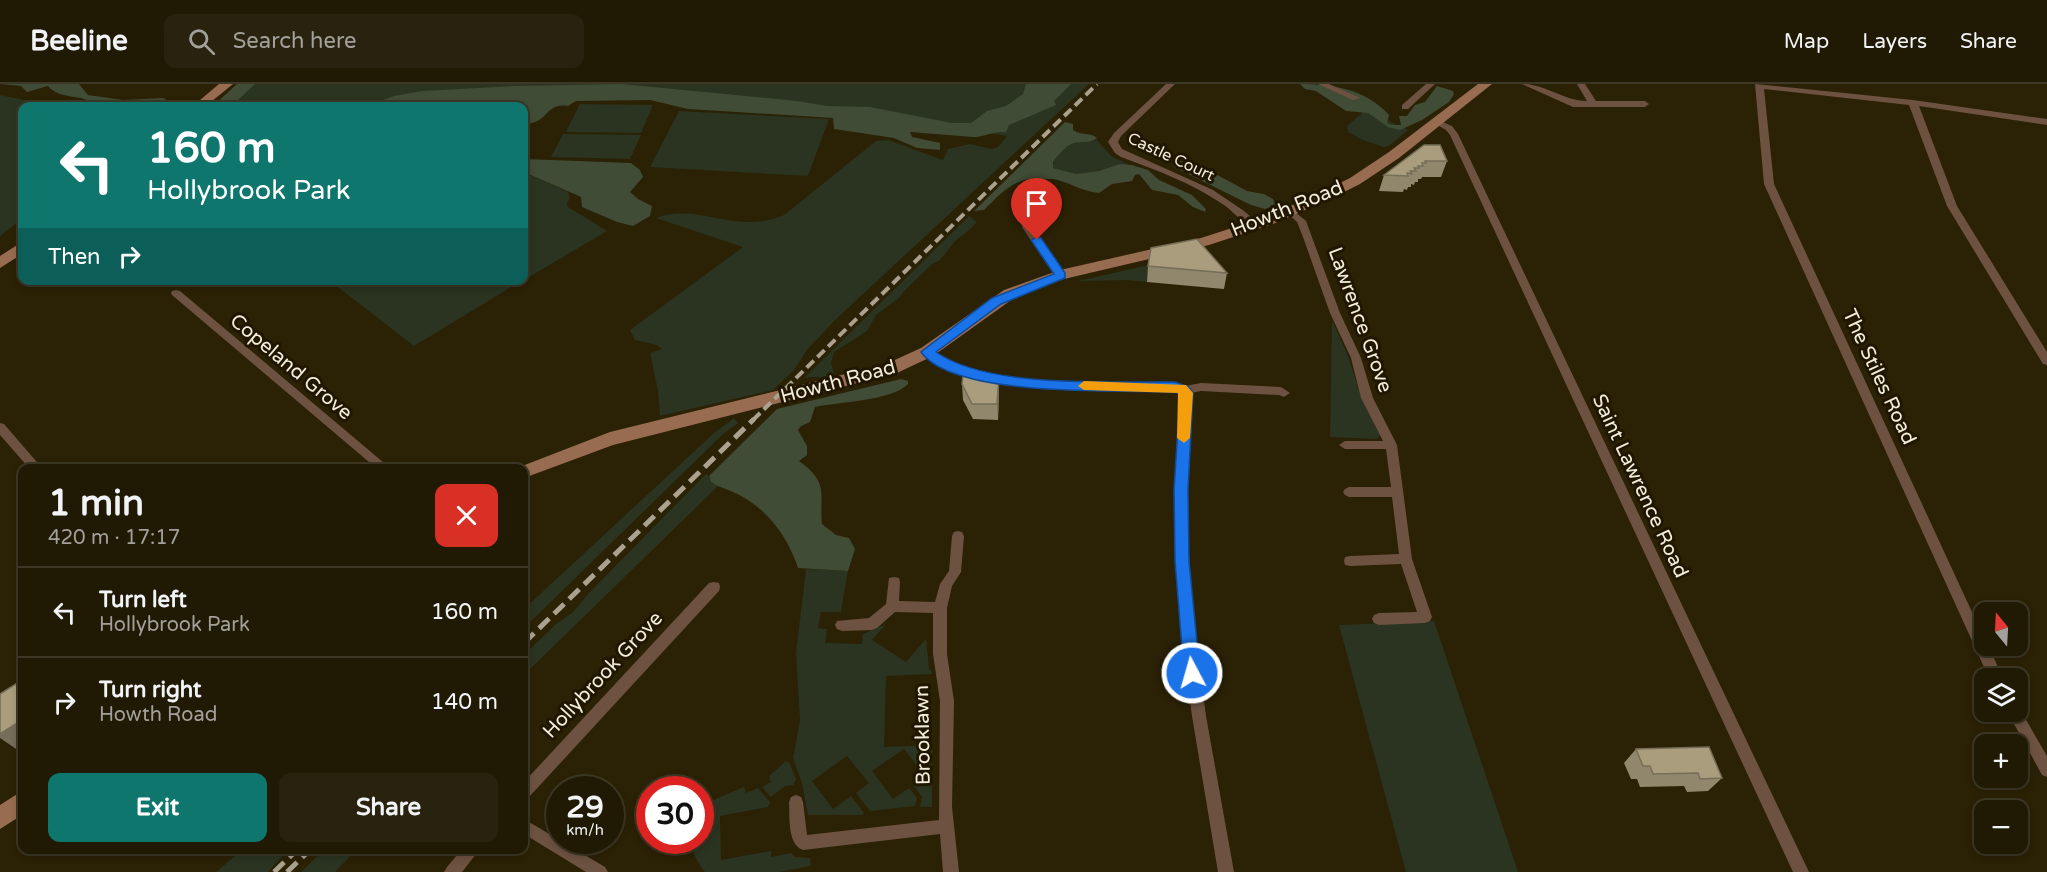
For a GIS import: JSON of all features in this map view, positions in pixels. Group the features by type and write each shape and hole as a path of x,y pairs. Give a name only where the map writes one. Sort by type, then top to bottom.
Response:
{"main road":[{"path":"189,102 211,84"},
{"path":"204,102 227,84"},
{"name":"Howth Road","path":"528,470 610,439 891,369 927,352 996,301 1060,275 1191,245 1255,225 1290,211 1355,181 1438,123 1486,84"},
{"path":"0,263 9,250"},
{"path":"0,818 18,805"}],"street":[{"name":"Castle Court","path":"1171,84 1117,135 1113,142 1115,147 1124,155 1197,184 1228,203 1255,225"},
{"path":"1322,84 1356,98"},
{"path":"1405,107 1431,84"},
{"path":"1526,84 1573,104 1645,104"},
{"path":"1581,84 1593,104"},
{"path":"1759,85 2047,122"},
{"name":"The Stiles Road","path":"1759,85 1768,184 1991,668"},
{"path":"1913,103 1952,206 2047,361"},
{"name":"Saint Lawrence Road","path":"1438,123 1449,128 1458,141 1801,872"},
{"name":"Lawrence Grove","path":"1290,211 1301,221 1308,237 1335,313 1356,357 1367,398 1391,445 1406,559 1425,617 1379,619"},
{"path":"1048,216 1034,218 1027,222 1027,227 1060,275"},
{"name":"Copeland Grove","path":"176,293 379,464"},
{"path":"927,352 961,371 1020,383 1175,387 1185,390 1201,387 1284,393"},
{"path":"1185,390 1181,522 1187,627 1199,716 1226,872"},
{"path":"0,427 32,464"},
{"path":"1345,445 1391,445"},
{"path":"1349,492 1397,492"},
{"name":"Brooklawn","path":"951,872 945,789 947,701 940,654 940,608 946,584 955,572 958,536"},
{"path":"1350,561 1406,559"},
{"path":"842,625 872,624 892,606 894,582"},
{"name":"Hollybrook Grove","path":"528,788 714,587"},
{"path":"892,606 940,608"},
{"path":"2020,722 2047,770"},
{"path":"796,802 799,837 803,843 946,826"},
{"path":"528,828 600,872"},
{"path":"452,872 468,854"}],"green space":[{"path":"1,84 79,84 88,95 123,100 163,98 169,101 90,102 58,93 48,86 27,92 21,86"},
{"path":"237,84 255,84 237,101 240,102 217,102"},
{"path":"242,84 1089,84 834,321 807,350 794,370 773,390 660,416 658,391 650,353 662,349 656,345 635,340 630,330 743,247 656,218 672,214 687,214 734,221 767,221 784,215 876,141 888,140 943,160 948,149 970,144 992,149 998,147 1007,136 919,123 661,96 498,102 221,102"},
{"path":"622,84 827,106 870,107 952,123 971,123 987,111 1006,106 1023,94 1026,84 1071,84 1054,101 1056,105 1009,125 1006,132 973,137 910,132 912,137 940,143 940,150 917,148 894,138 834,129 833,118 688,109 650,100 576,101 568,106 555,107 538,121 528,124 528,102 377,102 394,96 422,91"},
{"path":"1300,84 1336,87 1359,94 1380,106 1389,115 1387,123 1391,125 1401,125 1399,116 1407,116 1415,105 1425,102 1437,86 1453,91 1454,94 1449,102 1422,120 1400,130 1388,127 1368,113 1346,111 1316,91 1305,89"},
{"path":"0,95 35,102 18,102 18,222 0,236"},
{"path":"580,104 653,105 641,133 566,132"},
{"path":"1366,110 1408,130 1389,146 1384,147 1348,132 1347,126"},
{"path":"679,111 829,119 808,176 650,167"},
{"path":"1065,122 1073,124 1073,130 1076,132 1097,138 1068,146 1053,162 1053,168 1076,174 1099,171 1120,164 1132,165 1148,170 1159,180 1192,195 1206,209 1205,212 1193,207 1178,195 1152,190 1139,174 1135,175 1132,181 1112,184 1099,193 1056,179 1030,179 1008,188 984,210 974,211"},
{"path":"563,134 641,135 630,159 551,157"},
{"path":"1097,140 1111,156 1128,164 1086,174 1052,168 1057,156 1070,145 1076,142"},
{"path":"528,159 631,163 640,170 643,177 630,192 652,206 650,216 633,226 617,222 582,207 581,197 528,174"},
{"path":"1180,161 1210,171 1247,191 1264,194 1273,199 1275,205 1265,209 1251,205 1174,167 1173,164"},
{"path":"528,174 568,192 570,197 568,207 607,231 528,278"},
{"path":"969,216 977,222 956,240 940,260 932,264 900,297 876,315 867,331 834,352 831,363 835,376 803,379"},
{"path":"1149,265 1147,282 1078,281"},
{"path":"335,285 515,285 414,346"},
{"path":"1332,320 1348,356 1362,400 1380,435 1377,439 1330,437"},
{"path":"901,379 908,381 908,384 890,394 815,407 810,422 798,430 807,446 807,455 799,461 815,476 821,489 822,524 836,535 849,538 855,549 848,571 798,568 789,546 769,517 751,502 711,482 709,476 777,409"},
{"path":"734,418 738,423 722,435 528,624 528,605 713,434"},
{"path":"707,473 711,482 718,486 528,671 528,651 556,624 572,613"},
{"path":"806,569 848,571 841,612 821,612 818,628 827,629 825,643 862,644 863,634 886,624 872,640 906,662 926,639 929,668 933,674 886,676 884,747 932,745 932,807 920,807 922,797 914,786 926,777 904,749 872,771 893,799 909,788 917,798 915,806 870,811 856,793 869,783 847,756 812,781 833,809 851,796 864,813 862,815 808,815 802,783 793,758 800,720 796,653"},
{"path":"1434,621 1518,872 1406,872 1339,625"},
{"path":"786,761 789,762 796,779 793,785 785,786 771,797 762,787 771,782 769,776"},
{"path":"744,787 746,793 758,788 770,802 768,807 720,816 721,860 771,851 771,857 791,853 795,857 810,858 811,866 779,872 705,872 694,854 714,854 714,800"},
{"path":"237,854 284,854 268,872 216,872"},
{"path":"320,854 352,854 335,872 301,872"}],"building":[{"path":"1424,145 1440,145 1447,161 1425,161 1426,163 1422,163 1423,166 1414,168 1416,171 1410,171 1412,174 1407,173 1408,176 1384,175"},
{"path":"1197,239 1227,273 1148,266 1151,248"},
{"path":"981,374 999,376 997,404 972,404 962,384 963,376"},
{"path":"18,683 18,723 0,734 0,694"},
{"path":"1709,747 1722,778 1700,779 1698,773 1653,774 1650,766 1643,766 1636,749"}],"railway":[{"path":"753,420 1097,84"},
{"path":"528,639 754,419"},
{"path":"274,872 293,854"},
{"path":"287,872 306,854"}],"slow traffic":[{"path":"1084,386 1175,387 1185,390 1184,438"}],"route":[{"path":"1037,240 1053,261 1060,275 996,301 927,352 961,371 1020,383 1047,386 1175,387 1185,390 1181,522 1182,561 1192,673"}]}
